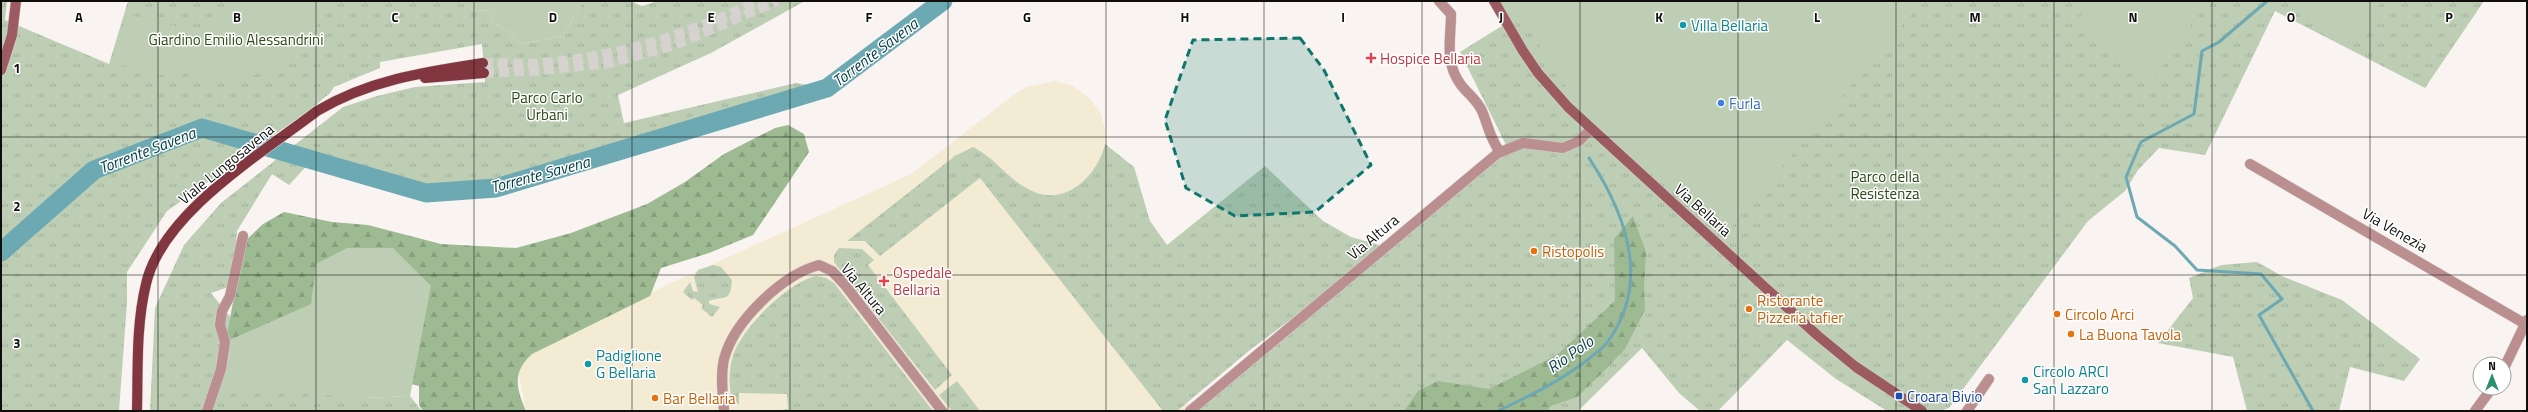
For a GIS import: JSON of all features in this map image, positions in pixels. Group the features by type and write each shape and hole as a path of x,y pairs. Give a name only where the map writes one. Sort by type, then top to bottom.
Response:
{"main road":[{"name":"Viale Lungosavena","path":"137,411 141,308 146,282 155,258 173,228 204,197 317,111 349,93 383,81 484,68"}],"street":[{"path":"1,70 11,40 16,1"},
{"path":"1439,1 1451,14 1448,50 1452,67 1460,84 1479,105 1491,140 1500,152"},
{"name":"Via Bellaria","path":"1494,1 1538,73 1591,129 1817,335 1856,367 1922,411"},
{"name":"Via Altura","path":"1190,411 1475,171 1500,152 1523,143 1563,148 1579,141 1591,129"},
{"name":"Via Venezia","path":"2250,164 2526,323 2510,356"},
{"path":"207,411 221,369 225,342 220,325 221,318 230,296 243,236"},
{"name":"Via Altura","path":"724,411 722,375 724,359 736,333 768,295 805,268 819,265 832,271 844,285 942,411"},
{"path":"1967,411 1989,379"},
{"path":"2475,411 2486,396"}],"highlighted area":[{"path":"1300,38 1324,70 1371,165 1315,212 1235,216 1186,188 1165,120 1193,40"}],"shaded area":[{"name":"Ospedale Bellaria","path":"1056,81 1073,86 1090,99 1100,112 1105,128 1105,144 1098,165 1078,187 1070,192 1053,195 1041,194 1029,190 1004,172 1194,411 526,411 515,354 911,174 1015,94 1026,87"}],"green space":[{"name":"Parco Carlo Urbani","path":"1,1 7,1 5,20 109,64 128,1 459,1 473,10 494,11 491,21 510,33 520,44 563,36 583,1 630,1 642,6 658,1 805,1 711,53 618,95 624,123 796,83 827,88 496,188 426,193 312,160 289,185 272,174 237,231 235,254 292,265 211,293 245,335 223,369 363,398 410,396 422,411 150,411 155,308 184,245 221,203 343,107 377,96 415,87 485,82 482,44 380,62 380,68 334,87 330,93 312,108 167,211 127,272 127,302 119,411 1,411"},
{"name":"Giardino Emilio Alessandrini","path":"240,1 328,1 314,30 314,45 229,88 221,75 201,82 186,62 177,78 111,63 127,14 175,26 171,42 180,43 209,26 207,19"},
{"path":"459,1 583,1 563,36 520,44 510,33 491,21 494,11 473,10"},
{"name":"Parco della Resistenza","path":"1496,1 2484,1 2425,88 2275,11 2205,155 2159,148 2138,170 2125,191 2088,221 1949,408 1939,411 1887,411 1836,379 1787,340 1718,411 1700,411 1679,393 1642,348 1578,411 1194,411 1379,253 1250,350 1177,411 1163,411 980,178 880,256 865,241 847,241 955,156 973,147 1028,189 1041,194 1054,195 1066,192 1087,178 1095,168 1105,144 1134,167 1150,221 1167,245 1265,166 1323,221 1351,237 1386,247 1506,145 1460,52 1505,24"},
{"path":"1510,1 1902,1 1914,11 1725,234 1569,91"},
{"path":"2093,1 2208,1 2152,81 2079,18"},
{"path":"2302,1 2382,1 2353,45 2299,6"},
{"path":"788,125 804,134 809,152 753,235 709,253 661,268 650,296 532,354 521,367 518,381 518,388 526,411 423,411 419,405 419,386 226,340 244,242 263,224 284,212 332,222 368,225 441,244 516,248 571,233 647,204 685,182 724,154 775,128"},
{"path":"1633,216 1646,252 1644,287 1645,310 1625,349 1577,397 1551,406 1547,411 1404,411 1418,391 1438,381 1489,389 1557,355 1615,301 1614,239"},
{"path":"347,248 393,248 431,286 410,396 363,398 215,386 225,342 311,304 316,264"},
{"path":"839,248 862,249 874,260 868,265 952,375 935,390 834,262 834,255"},
{"path":"2257,262 2284,277 2342,300 2420,359 2404,381 2350,367 2339,411 2247,411 2233,357 2158,343 2193,298 2189,278 2221,265"},
{"path":"713,265 721,267 732,280 730,293 728,296 709,301 709,304 720,307 712,317 701,308 703,305 694,298 692,300 683,292 690,282 693,291 698,292 694,277 698,270"},
{"path":"816,276 826,278 834,283 933,411 775,411 788,409 787,394 739,393 739,404 732,402 730,371 732,359 739,342 747,330 757,318 781,296 805,280"},
{"path":"957,381 980,411 952,411 939,395"}],"waterway":[{"name":"Torrente Savena","path":"1,252 94,170 202,128 426,193 496,188 827,88 943,1"},
{"path":"2267,1 2219,42 2202,51 2194,114 2141,142 2126,177 2137,217 2175,246 2197,270 2261,274 2282,299 2259,315 2313,411"},
{"name":"Rio Polo","path":"1498,411 1546,387 1590,358 1606,344 1620,321 1628,298 1631,274 1629,250 1623,226 1614,202 1589,158"}],"tunnel":[{"path":"483,63 544,63 572,60 627,49 681,33 734,13 759,1"},
{"path":"484,73 532,71 609,63 672,46 777,1"}],"place":[{"name":"Villa Bellaria","path":"1683,25"},
{"name":"Hospice Bellaria","path":"1371,58"},
{"name":"Furla","path":"1721,103"},
{"name":"Ristopolis","path":"1534,251"},
{"name":"Ospedale Bellaria","path":"884,281"},
{"name":"Ristorante Pizzeria tafier","path":"1749,309"},
{"name":"Circolo Arci","path":"2057,314"},
{"name":"La Buona Tavola","path":"2071,334"},
{"name":"Padiglione G Bellaria","path":"588,364"},
{"name":"Circolo ARCI San Lazzaro","path":"2025,380"},
{"name":"Croara Bivio","path":"1899,396"},
{"name":"Bar Bellaria","path":"655,398"}]}
